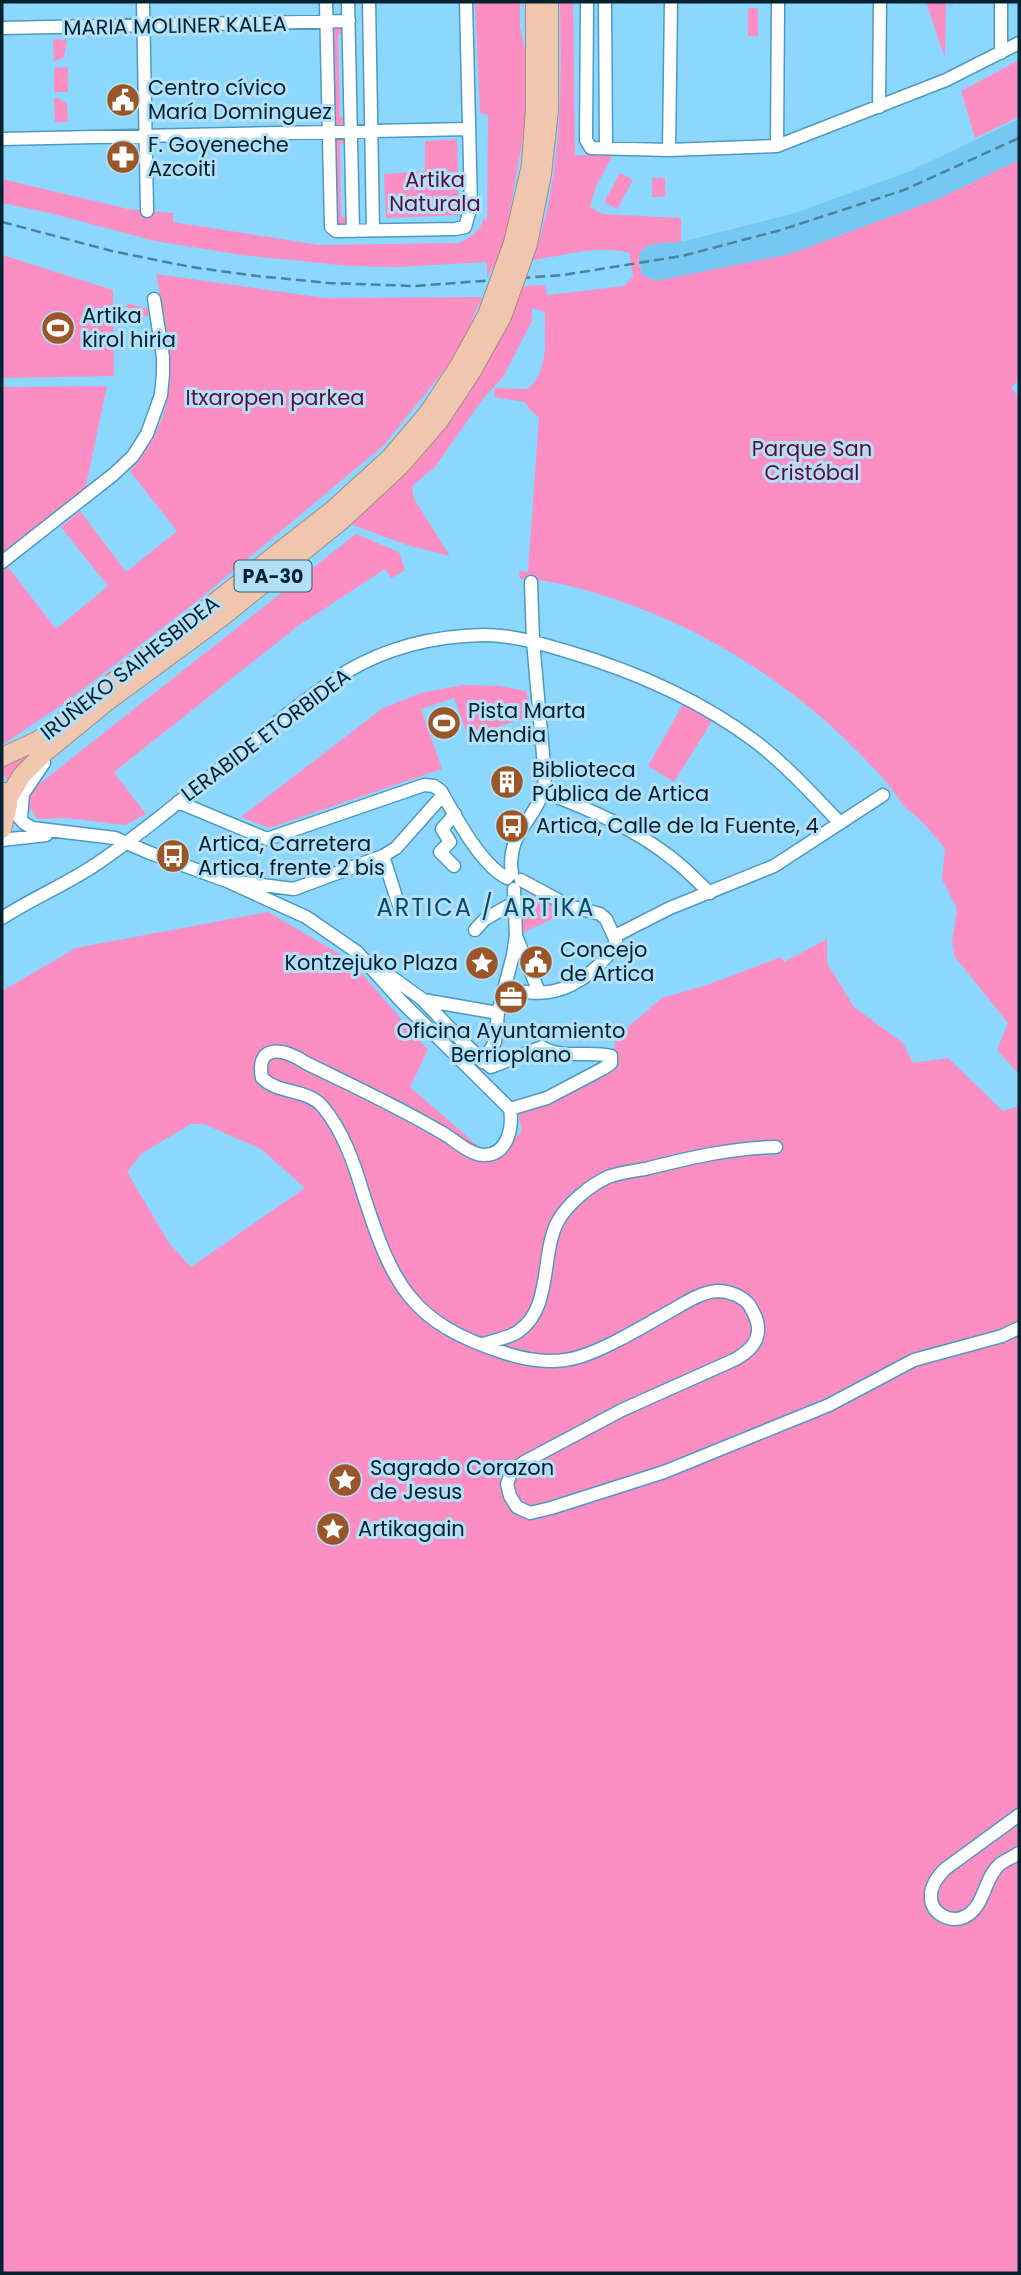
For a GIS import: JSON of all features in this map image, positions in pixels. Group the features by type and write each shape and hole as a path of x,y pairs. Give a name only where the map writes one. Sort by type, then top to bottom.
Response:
{"highway":[{"path":"528,2 536,42"},
{"name":"IRUÑEKO SAIHESBIDEA","path":"520,244 531,165 535,107 535,2"},
{"name":"IRUÑEKO SAIHESBIDEA","path":"5,797 22,775 58,741 222,617 343,519 399,467 439,421 472,371 520,244 542,174 549,110 551,2"},
{"name":"IRUÑEKO SAIHESBIDEA","path":"2,757 39,740 334,509 390,458 429,412 494,316"},
{"name":"PA-30","path":"2,829 5,797"}],"street":[{"path":"143,2 147,211"},
{"path":"326,2 331,227 336,232 455,229 465,226 471,206 466,2"},
{"path":"348,2 353,231"},
{"path":"369,2 373,230"},
{"path":"587,2 586,141 591,148 668,150 777,146 946,80 1019,43"},
{"path":"605,2 606,148"},
{"path":"668,150 671,2"},
{"path":"777,146 778,2"},
{"path":"879,107 880,2"},
{"path":"1001,2 1001,53"},
{"name":"MARIA MOLINER KALEA","path":"2,29 349,21"},
{"path":"2,139 469,129"},
{"path":"2,562 114,474 133,456 147,434 161,395 163,374 154,299"},
{"path":"483,1062 495,1042 498,1013 516,935 512,848 521,828 537,808 544,792 545,766 533,641 531,582"},
{"name":"LERABIDE ETORBIDEA","path":"2,918 63,886 125,842 302,703 347,672 407,645 429,640 484,635 533,641 603,661 666,687 702,706 755,742 779,761 840,823"},
{"name":"IRUÑEKO SAIHESBIDEA","path":"20,819 23,794 41,766 53,754 58,741"},
{"path":"178,802 267,839 424,785 434,786 443,794 471,842 499,874 514,885 569,906 600,914 606,919 615,936 612,951 575,984 554,991 504,990"},
{"path":"544,792 629,829 673,859 710,893"},
{"path":"227,881 294,888 383,856 396,848 443,794"},
{"path":"615,936 670,908 774,866 883,795"},
{"path":"5,797 20,819 32,828 101,834 227,881 306,917 363,959 401,1001 510,1109 511,1132 496,1152 485,1155 471,1152 430,1126 293,1054 274,1051 266,1055 262,1062 262,1078 271,1087 314,1098 329,1116 352,1159 377,1237 396,1280 422,1310 441,1326 474,1343 484,1344 504,1353 543,1361 562,1360 605,1346 692,1299 716,1291 734,1293 747,1301 755,1314 758,1329 749,1351 622,1410 512,1470 507,1484 517,1507 530,1513 664,1472 830,1405 914,1360 992,1339 1019,1328"},
{"path":"454,866 440,852 450,842 442,829 455,814"},
{"path":"2,841 76,832"},
{"path":"383,856 399,906"},
{"path":"475,930 514,885"},
{"path":"516,935 539,992"},
{"path":"363,959 376,965 422,999 491,1067 542,1047 560,1054 611,1056 611,1063 604,1068 547,1098 510,1109"},
{"path":"422,999 498,1013"},
{"path":"484,1344 517,1332 533,1315 540,1299 554,1231 564,1212 581,1195 608,1177 701,1154 751,1147 776,1147"},
{"path":"1019,1815 944,1869 932,1889 933,1908 947,1918 954,1919 974,1911 985,1885 999,1865 1019,1853"}],"shaded area":[{"path":"1019,119 1019,160 938,199 790,254 657,281 642,275 638,256 651,244 681,242 795,213 908,172"}],"green space":[{"path":"475,2 520,2 520,27 527,58 524,131 503,250 487,277 487,262 398,267 349,266 241,255 155,241 2,203 2,179 128,209 173,213 173,222 319,245 459,243 475,233 484,218 487,221 488,115 480,113"},
{"name":"Parque San Cristóbal","path":"560,2 573,2 575,155 613,155 596,186 590,207 603,214 681,218 681,242 650,245 644,248 639,257 642,275 656,281 790,254 938,199 1019,160 1019,381 1011,387 1019,398 1019,1074 997,1050 1008,1023 955,957 952,942 957,909 942,879 945,848 903,805 886,781 856,750 772,679 709,640 643,609 608,597 551,582 520,579 519,571 528,572 539,417 525,402 494,397 495,388 528,389 535,381 543,363 545,312 532,308 532,321 503,377 483,399 435,467 412,486 414,499 450,556 407,545 350,524 410,467 501,336 524,286 545,285 547,295 624,286 633,277 629,253 618,251 594,250 533,260 543,229 555,165 560,100"},
{"path":"926,2 946,2 945,58"},
{"path":"748,8 758,8 758,36 748,36"},
{"path":"339,27 345,34 338,35 340,117 346,117 342,126 336,126 331,32"},
{"path":"53,39 67,40 64,57 54,62"},
{"path":"1019,60 1019,117 975,138 961,91"},
{"path":"68,67 68,92 54,92 54,68"},
{"path":"54,98 67,104 68,122 55,122"},
{"path":"336,137 345,138 347,143 340,144 341,217 347,217 347,222 341,226 336,224 333,140"},
{"name":"Artika Naturala","path":"457,139 459,215 386,218 384,174 425,171 425,141"},
{"path":"620,173 633,180 617,209 604,202"},
{"path":"652,178 665,178 665,197 652,197"},
{"name":"Artika kirol hiria","path":"2,255 113,290 114,376 2,378"},
{"name":"Itxaropen parkea","path":"156,274 325,298 482,297 458,353 384,445 197,601 69,700 2,745 2,572 8,567 56,629 108,586 61,527 80,511 126,572 177,531 130,471 160,423 167,400 169,353"},
{"path":"127,303 148,309 148,316 128,317"},
{"path":"107,386 85,490 2,554 2,387"},
{"path":"356,534 399,552 405,570 391,578 385,569 298,626 114,772 146,814 125,825 66,818 37,819 30,808 29,792"},
{"path":"463,685 499,686 526,691 532,716 468,736 454,698 421,709 442,769 269,828 241,817 383,708 421,693"},
{"path":"687,697 716,715 674,782 648,766"},
{"path":"41,745 9,783 2,772 2,763"},
{"path":"531,890 567,912 520,934 518,902 523,902 524,897 531,897"},
{"path":"268,912 350,960 428,1050 410,1087 493,1159 522,1131 518,1113 568,1095 613,1069 615,1038 662,998 707,985 781,957 784,962 827,939 827,963 854,1007 903,1043 913,1063 948,1058 1003,1111 1019,1106 1019,2273 2,2273 2,991 76,948","holes":["191,1124 204,1124 261,1149 305,1188 191,1267 169,1243 127,1172 141,1154"]}],"railway":[{"path":"2,222 112,251 191,267 328,283 414,286 563,275 682,256 781,230 904,190 1019,138"}],"place":[{"name":"Centro cívico María Dominguez","path":"123,100"},
{"name":"F. Goyeneche Azcoiti","path":"123,157"},
{"name":"Artika kirol hiria","path":"58,328"},
{"name":"Pista Marta Mendia","path":"444,723"},
{"name":"Biblioteca Pública de Artica","path":"507,782"},
{"name":"Artica, Calle de la Fuente, 4","path":"512,826"},
{"name":"Artica, Carretera Artica, frente 2 bis","path":"173,856"},
{"name":"Concejo de Artica","path":"536,962"},
{"name":"Kontzejuko Plaza","path":"482,963"},
{"name":"Oficina Ayuntamiento Berrioplano","path":"511,997"},
{"name":"Sagrado Corazon de Jesus","path":"345,1480"},
{"name":"Artikagain","path":"333,1529"}],"district":[{"name":"ARTICA / ARTIKA","path":"486,908"}]}
